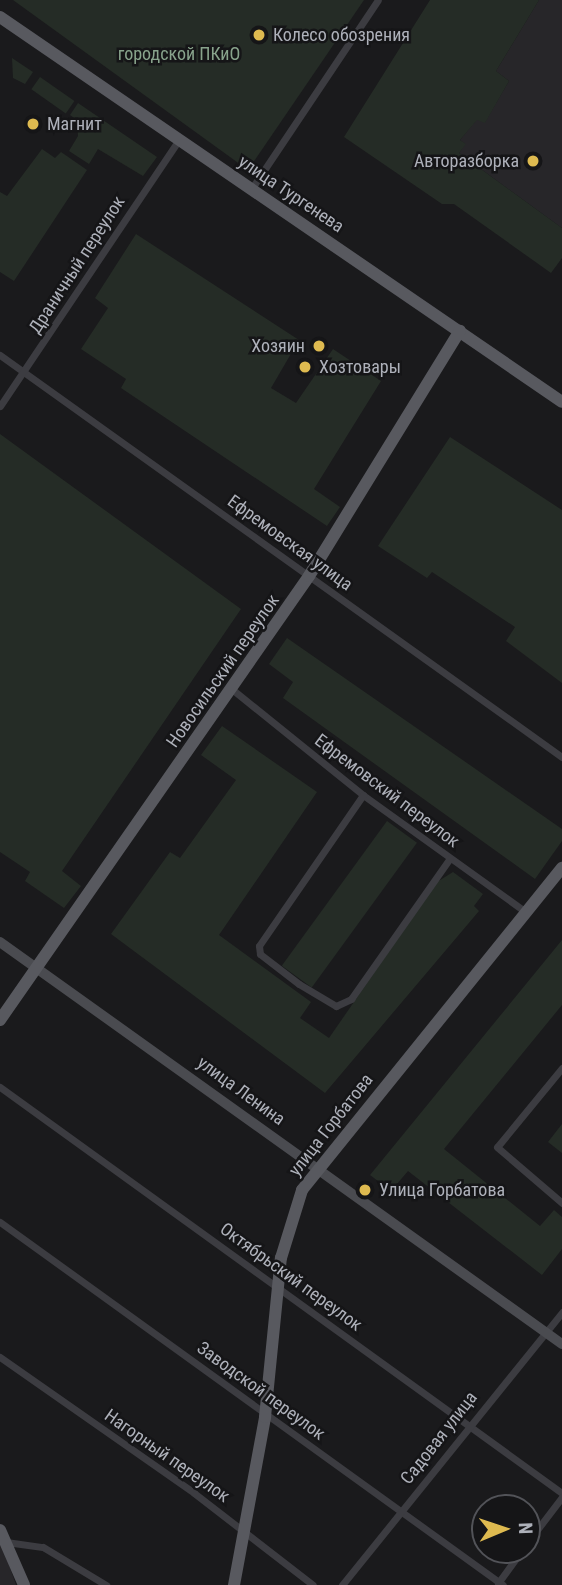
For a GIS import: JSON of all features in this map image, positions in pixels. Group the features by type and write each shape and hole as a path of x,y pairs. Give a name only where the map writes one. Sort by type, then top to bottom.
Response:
{"main road":[{"name":"улица Тургенева","path":"0,17 562,402"},
{"name":"Новосильский переулок","path":"0,1020 233,690 309,576 460,331"},
{"name":"улица Горбатова","path":"234,1585 265,1417 277,1288 295,1206 317,1167 562,868"},
{"name":"улица Ленина","path":"0,942 562,1345"},
{"path":"3,1536 24,1585"}],"street":[{"path":"252,188 378,0"},
{"name":"Драничный переулок","path":"0,406 179,140"},
{"name":"Ефремовская улица","path":"0,355 562,757"},
{"name":"Ефремовский переулок","path":"233,690 363,795 526,912"},
{"path":"363,795 259,946 260,954 299,984 336,1006 351,999 450,858"},
{"path":"562,1068 497,1147 562,1203"},
{"name":"Октябрьский переулок","path":"0,1087 562,1495"},
{"name":"Заводской переулок","path":"0,1222 265,1417 401,1511 499,1584"},
{"name":"Садовая улица","path":"342,1585 468,1425 562,1312"},
{"name":"Нагорный переулок","path":"0,1357 244,1530 313,1585"},
{"path":"541,1524 562,1495"},
{"path":"3,1536 43,1547 106,1585"},
{"path":"499,1584 513,1564"}],"shaded area":[{"path":"539,0 562,0 562,228 459,153 465,144 460,140 477,119 485,122 509,81 496,71"},
{"path":"0,1544 5,1553 16,1585 0,1585"}],"green space":[{"name":"городской ПКиО","path":"13,0 364,0 248,170"},
{"path":"430,0 539,0 496,71 509,81 485,123 477,120 460,140 466,144 459,153 562,228 562,258 551,273 454,204 442,204 344,137"},
{"path":"12,58 33,72 25,84 13,78"},
{"path":"40,77 74,101 66,113 31,89"},
{"path":"78,103 157,157 143,176 98,149 89,164 69,151 78,136 77,120 70,115"},
{"path":"42,149 55,158 61,152 87,170 14,281 0,272 0,192 7,196"},
{"path":"136,234 299,340 271,388 296,403 333,349 381,381 314,489 340,507 327,526 121,388 126,379 81,349 108,308 95,298"},
{"path":"0,434 241,609 62,871 81,886 64,908 25,881 30,872 0,852"},
{"path":"450,437 562,510 562,683 506,641 515,627 432,572 427,578 378,546"},
{"path":"287,638 562,829 562,841 535,879 283,698 293,682 269,664"},
{"path":"222,726 317,792 219,935 311,1002 300,1018 329,1038 437,882 453,872 483,894 474,906 479,911 325,1093 111,934 170,852 180,858 236,780 201,755"},
{"path":"387,821 417,843 312,988 282,966"},
{"path":"562,940 562,1005 444,1149 540,1226 554,1210 562,1217 562,1249 542,1275 408,1171 391,1191 370,1175"},
{"path":"562,1124 562,1153 548,1142"}],"place":[{"name":"Колесо обозрения","path":"259,35"},
{"name":"Магнит","path":"33,124"},
{"name":"Авторазборка","path":"533,161"},
{"name":"Хозяин","path":"319,346"},
{"name":"Хозтовары","path":"305,367"},
{"name":"Улица Горбатова","path":"365,1190"}]}
